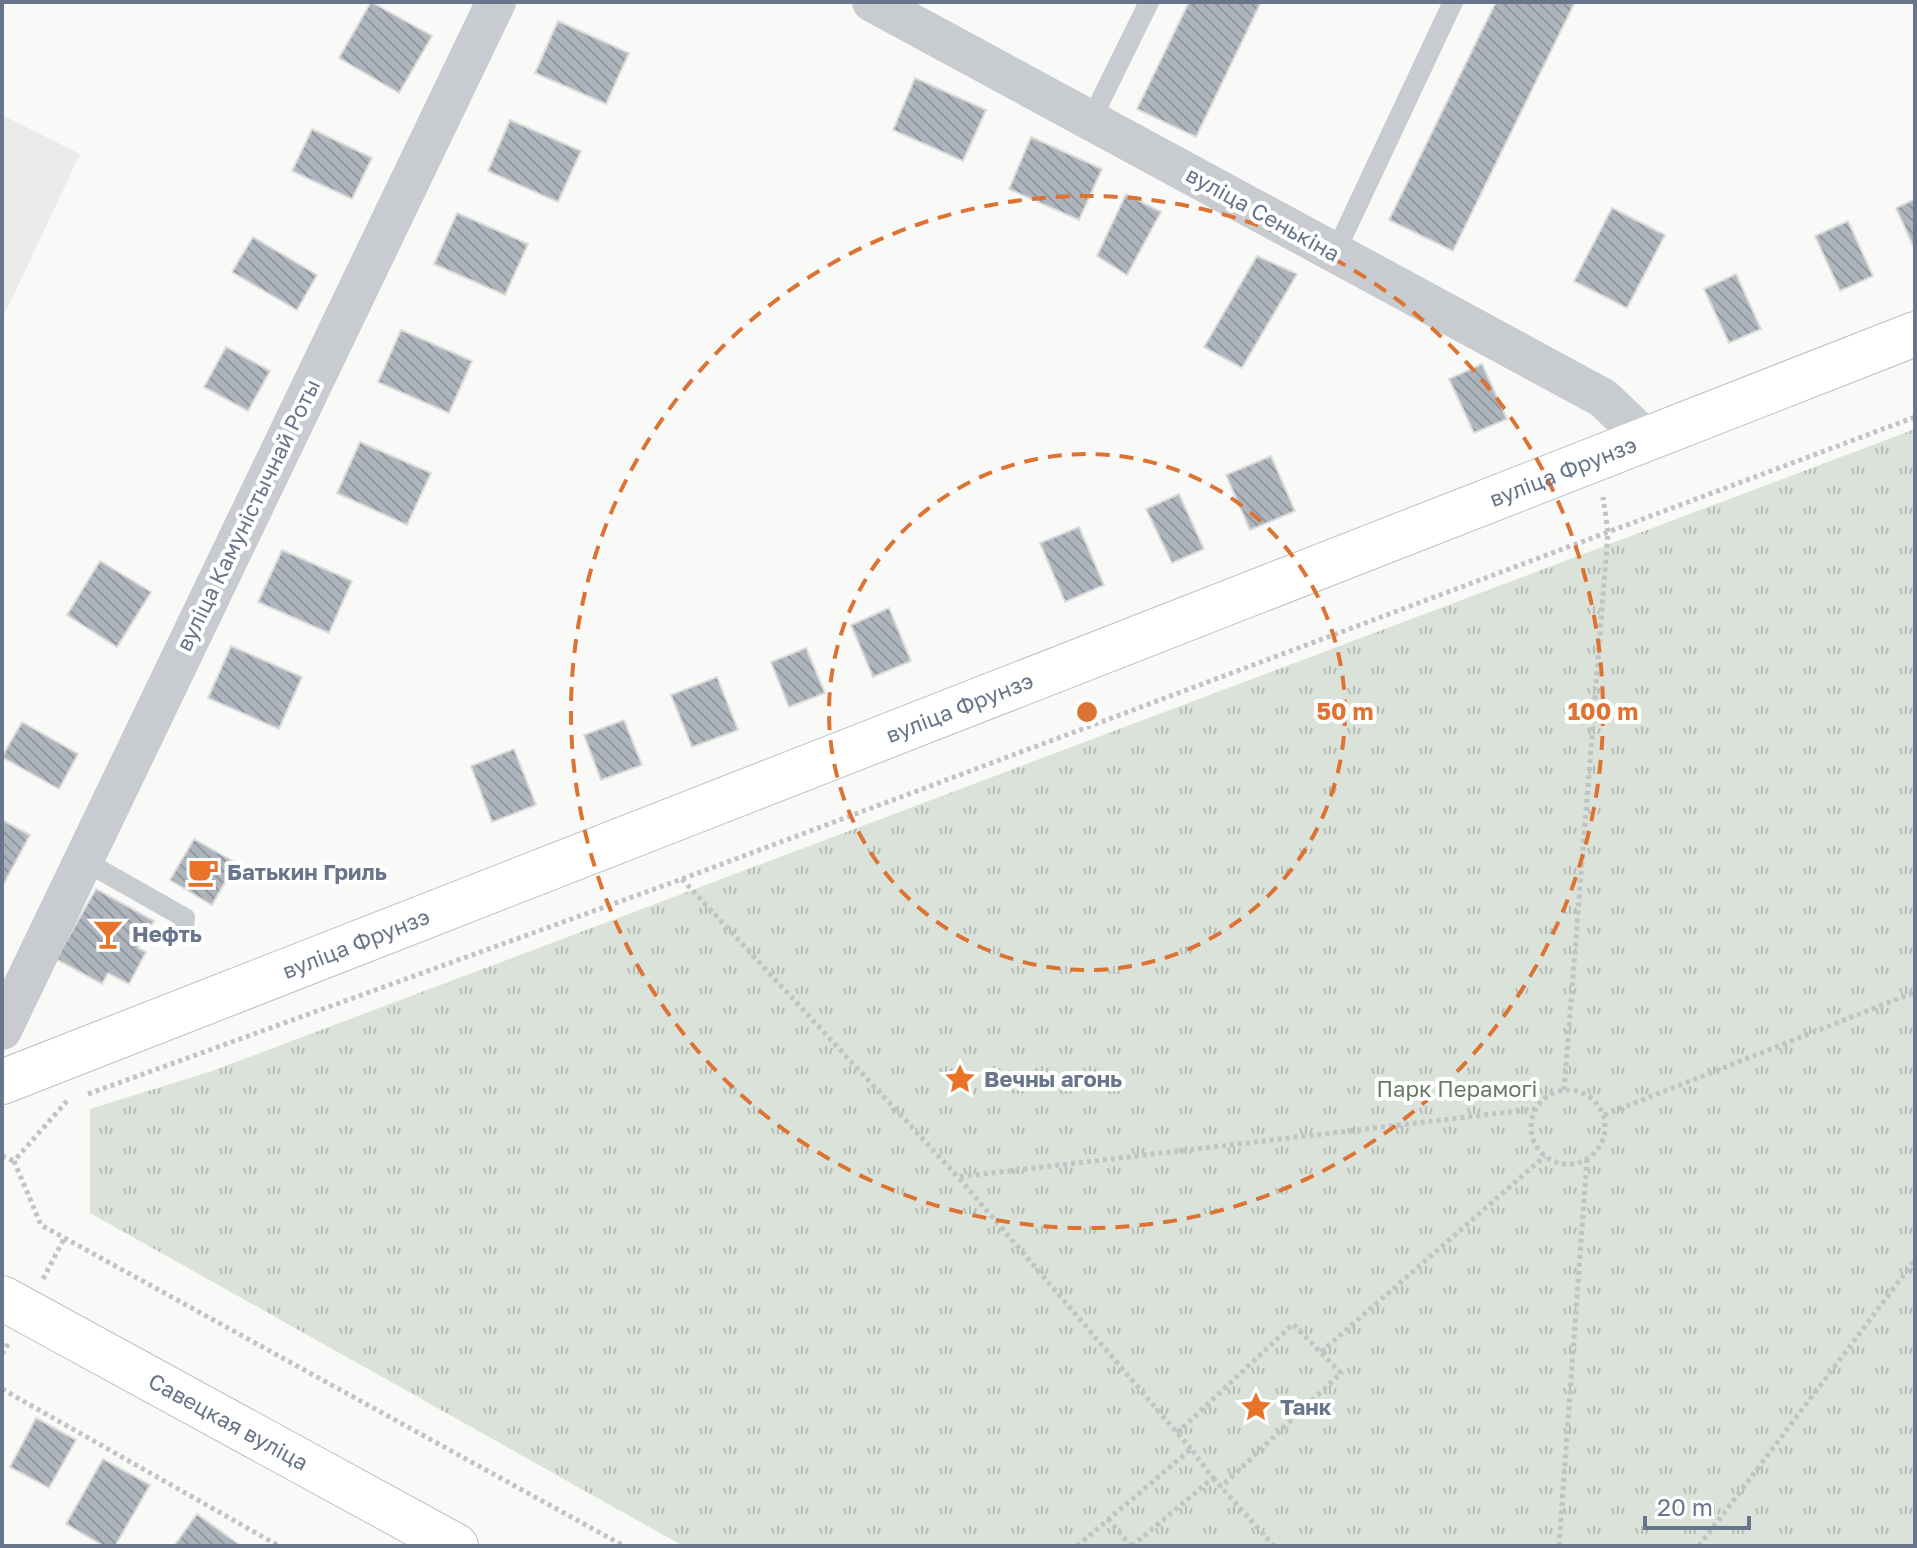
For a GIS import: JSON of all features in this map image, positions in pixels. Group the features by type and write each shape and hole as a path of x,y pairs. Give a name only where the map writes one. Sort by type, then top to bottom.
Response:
{"street":[{"name":"вуліца Камуністычнай Роты","path":"2,1030 81,859 496,2"},
{"name":"вуліца Сенькіна","path":"872,2 1603,398 1645,438"},
{"name":"вуліца Фрунзэ","path":"2,1082 1915,334"},
{"name":"Савецкая вуліца","path":"2,1298 456,1546"}],"lane":[{"path":"1091,120 1149,2"},
{"path":"1335,253 1453,2"},
{"path":"81,859 185,918 183,934"}],"path":[{"path":"14,1161 65,1102 682,879 1915,417"},
{"path":"1564,1090 1608,532"},
{"path":"682,879 958,1177 1274,1546"},
{"path":"1604,1115 1915,992"},
{"path":"958,1177 1535,1109 1553,1093 1564,1090 1589,1095 1604,1115 1603,1140 1587,1159 1559,1546"},
{"path":"1535,1109 1532,1135 1545,1156 1566,1164 1587,1159"},
{"path":"2,1156 14,1161 41,1225 624,1546"},
{"path":"1321,1352 1545,1156"},
{"path":"1699,1546 1915,1260"},
{"path":"1177,1433 1293,1324 1341,1373 1221,1487"},
{"path":"2,1389 279,1546"},
{"path":"1077,1546 1191,1449"},
{"path":"1108,1519 1132,1546 1213,1478"}],"shaded area":[{"path":"2,115 80,154 2,320"}],"green space":[{"name":"Парк Перамогі","path":"1915,429 1915,1546 683,1546 90,1213 90,1109 212,1071"}],"building":[{"path":"371,2 432,36 399,93 339,58"},
{"path":"1189,2 1261,2 1196,137 1137,109"},
{"path":"1496,2 1575,2 1453,251 1389,220"},
{"path":"558,21 629,53 606,104 535,73"},
{"path":"915,78 986,110 963,161 893,130"},
{"path":"510,120 581,151 558,202 488,171"},
{"path":"312,129 372,158 352,199 292,171"},
{"path":"1031,137 1102,169 1079,220 1009,189"},
{"path":"1126,194 1161,212 1127,275 1097,256"},
{"path":"1915,199 1915,250 1896,208"},
{"path":"1612,208 1665,235 1627,308 1574,281"},
{"path":"457,213 528,244 505,295 434,264"},
{"path":"1848,221 1873,276 1840,291 1815,236"},
{"path":"253,237 317,275 297,310 232,272"},
{"path":"1257,256 1297,274 1242,368 1204,347"},
{"path":"1736,274 1761,329 1729,343 1704,289"},
{"path":"401,330 472,361 449,413 378,382"},
{"path":"226,347 270,371 248,411 204,387"},
{"path":"1482,364 1507,419 1474,433 1449,379"},
{"path":"360,442 431,473 407,525 337,493"},
{"path":"1271,456 1295,511 1250,530 1226,475"},
{"path":"1179,494 1204,549 1172,563 1146,509"},
{"path":"1079,527 1104,585 1065,602 1040,543"},
{"path":"282,550 352,581 329,633 258,602"},
{"path":"100,561 151,592 117,647 67,615"},
{"path":"889,608 911,661 873,677 851,625"},
{"path":"231,646 302,677 279,729 208,698"},
{"path":"806,648 825,693 789,707 771,662"},
{"path":"717,677 738,730 692,747 671,695"},
{"path":"624,720 642,765 601,780 584,735"},
{"path":"22,722 78,754 59,789 2,757"},
{"path":"514,749 536,805 492,822 471,766"},
{"path":"2,820 30,835 3,885 2,885"},
{"name":"Батькин Гриль","path":"194,839 236,863 212,905 170,880"},
{"name":"Нефть","path":"96,889 154,921 138,948 146,952 129,984 108,973 102,984 56,959"},
{"path":"36,1418 76,1440 49,1488 10,1467"},
{"path":"103,1459 150,1485 115,1546 104,1546 66,1524"},
{"path":"197,1514 241,1546 174,1546"}],"place":[{"name":"Батькин Гриль","path":"203,872"},
{"name":"Нефть","path":"108,934"},
{"name":"Вечны агонь","path":"960,1079"},
{"name":"Танк","path":"1256,1407"}]}
